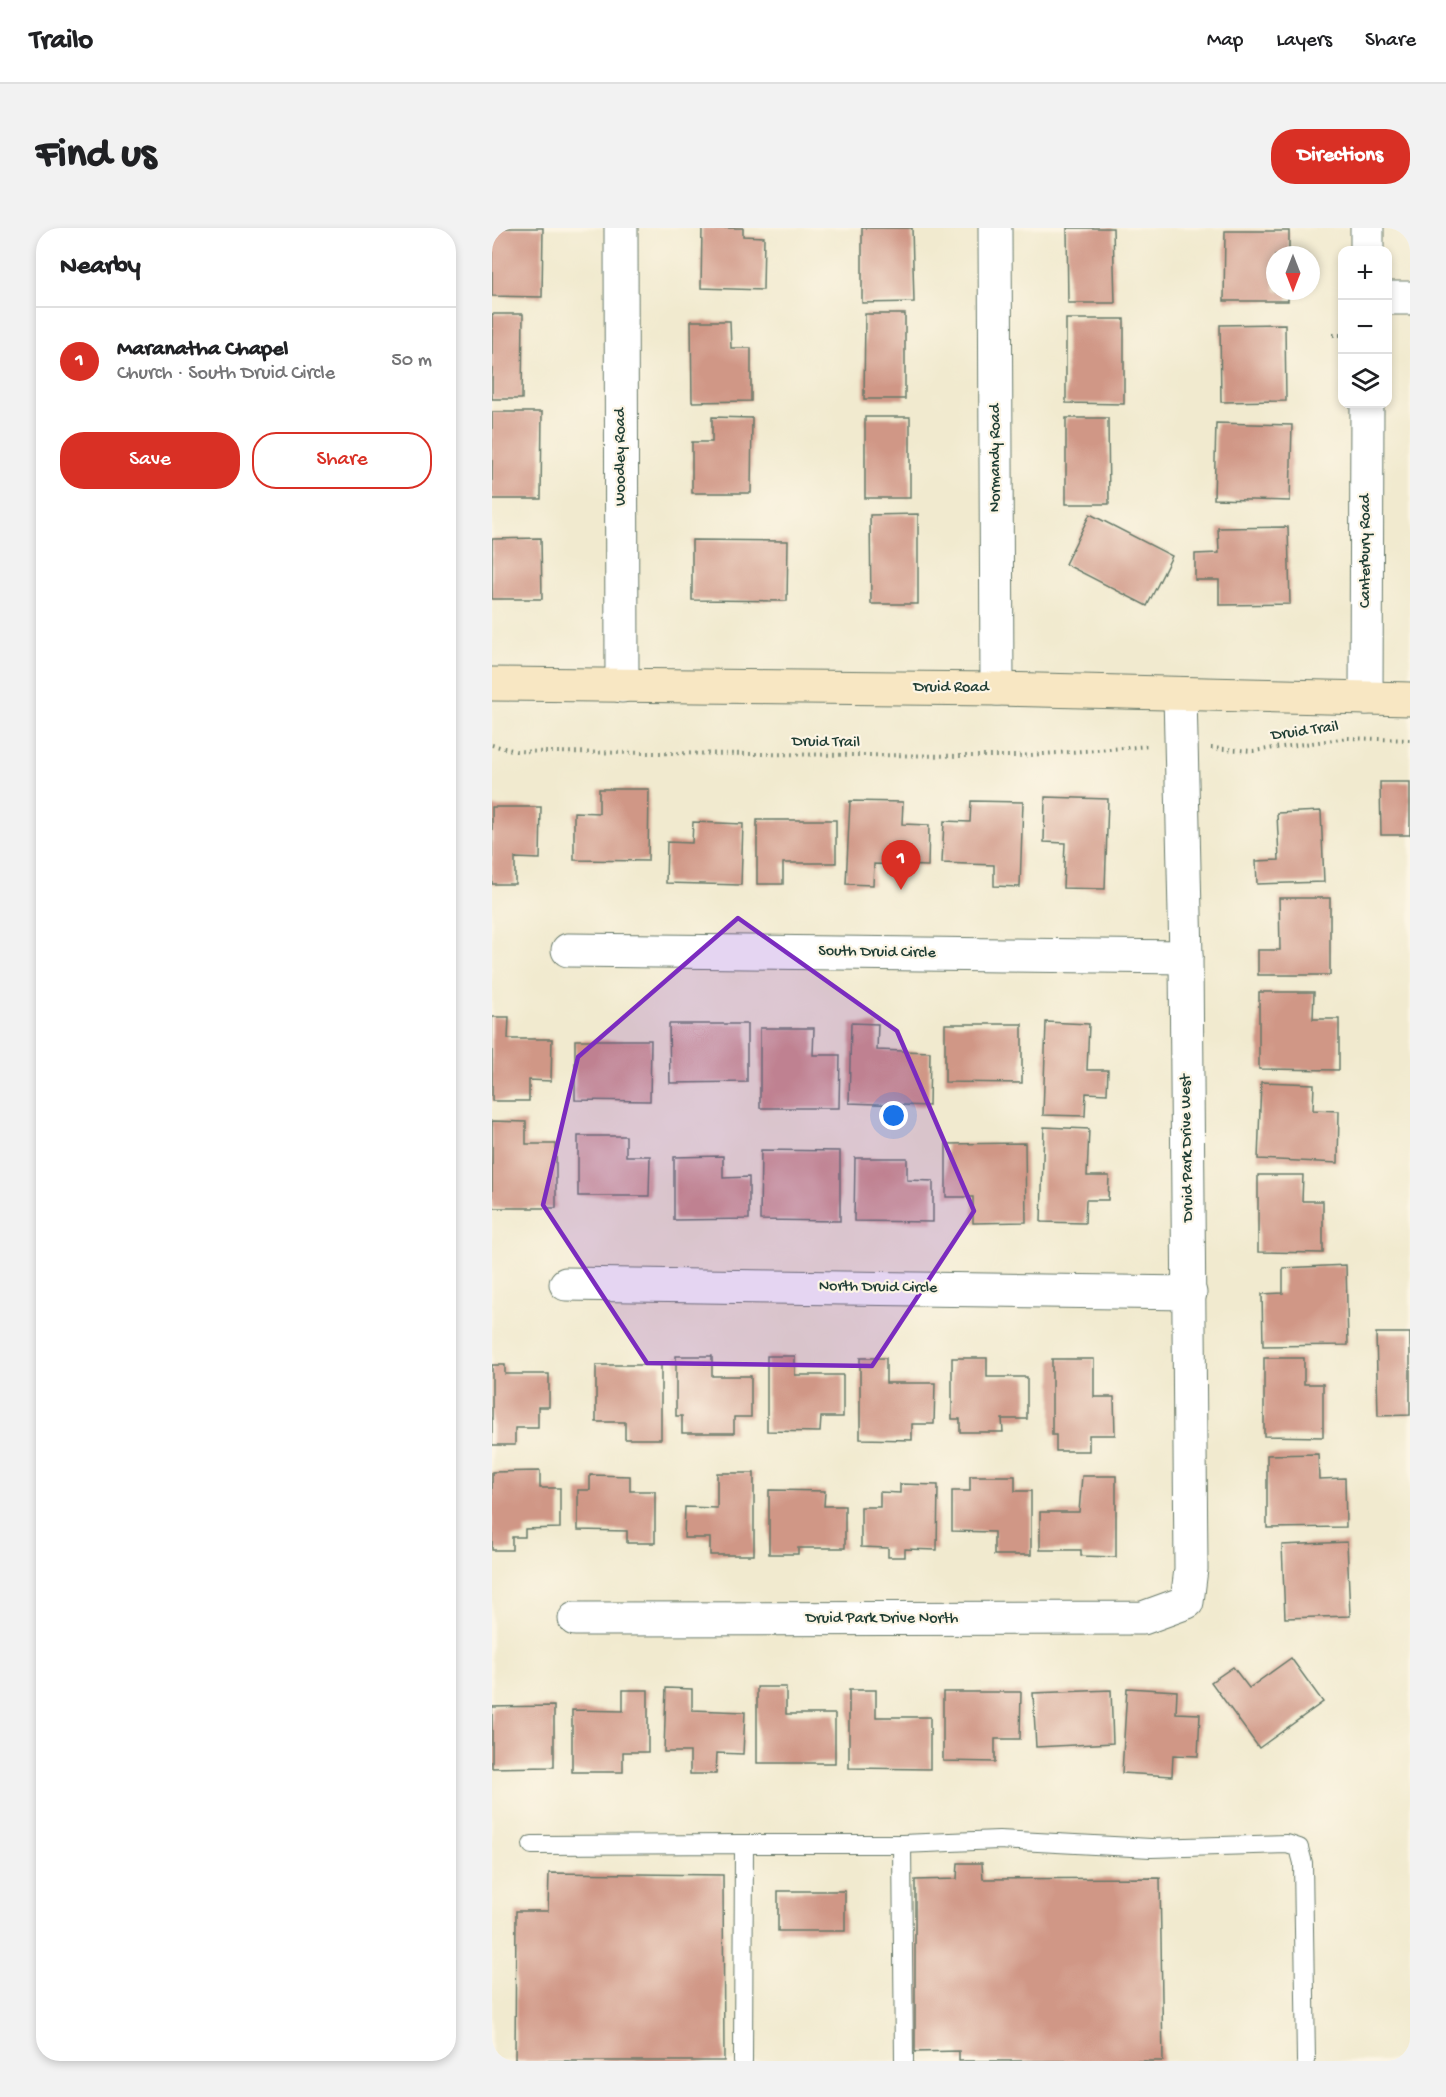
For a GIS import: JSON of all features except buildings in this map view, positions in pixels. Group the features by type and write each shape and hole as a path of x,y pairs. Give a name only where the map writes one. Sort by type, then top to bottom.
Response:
{"street":[{"name":"Woodley Road","path":"621,228 622,686"},
{"name":"Normandy Road","path":"995,228 997,689"},
{"path":"1367,228 1367,246"},
{"path":"1392,298 1410,298"},
{"name":"Canterbury Road","path":"1366,698 1367,408"},
{"name":"Druid Road","path":"492,684 997,689 1410,699"},
{"name":"Druid Park Drive West","path":"1180,694 1190,1293 1191,1569 1187,1602"},
{"name":"South Druid Circle","path":"568,950 1186,957"},
{"name":"North Druid Circle","path":"566,1284 1190,1293"},
{"name":"Druid Park Drive North","path":"575,1620 1143,1618 1187,1602"}],"lane":[{"path":"532,1845 902,1844 999,1840 1151,1848 1287,1844 1299,1848 1303,1863 1306,2061"},
{"path":"743,2061 744,1844"},
{"path":"902,1844 904,2061"}],"path":[{"path":"1333,335 1338,335"},
{"name":"Druid Trail","path":"1204,747 1252,751 1348,738 1410,740"},
{"name":"Druid Trail","path":"492,745 516,751 546,752 967,756 1040,754 1160,745"}],"highlighted area":[{"path":"738,918 897,1031 974,1211 872,1366 647,1363 543,1205 578,1057"}],"place":[{"name":"Maranatha Chapel","path":"901,890"}]}
